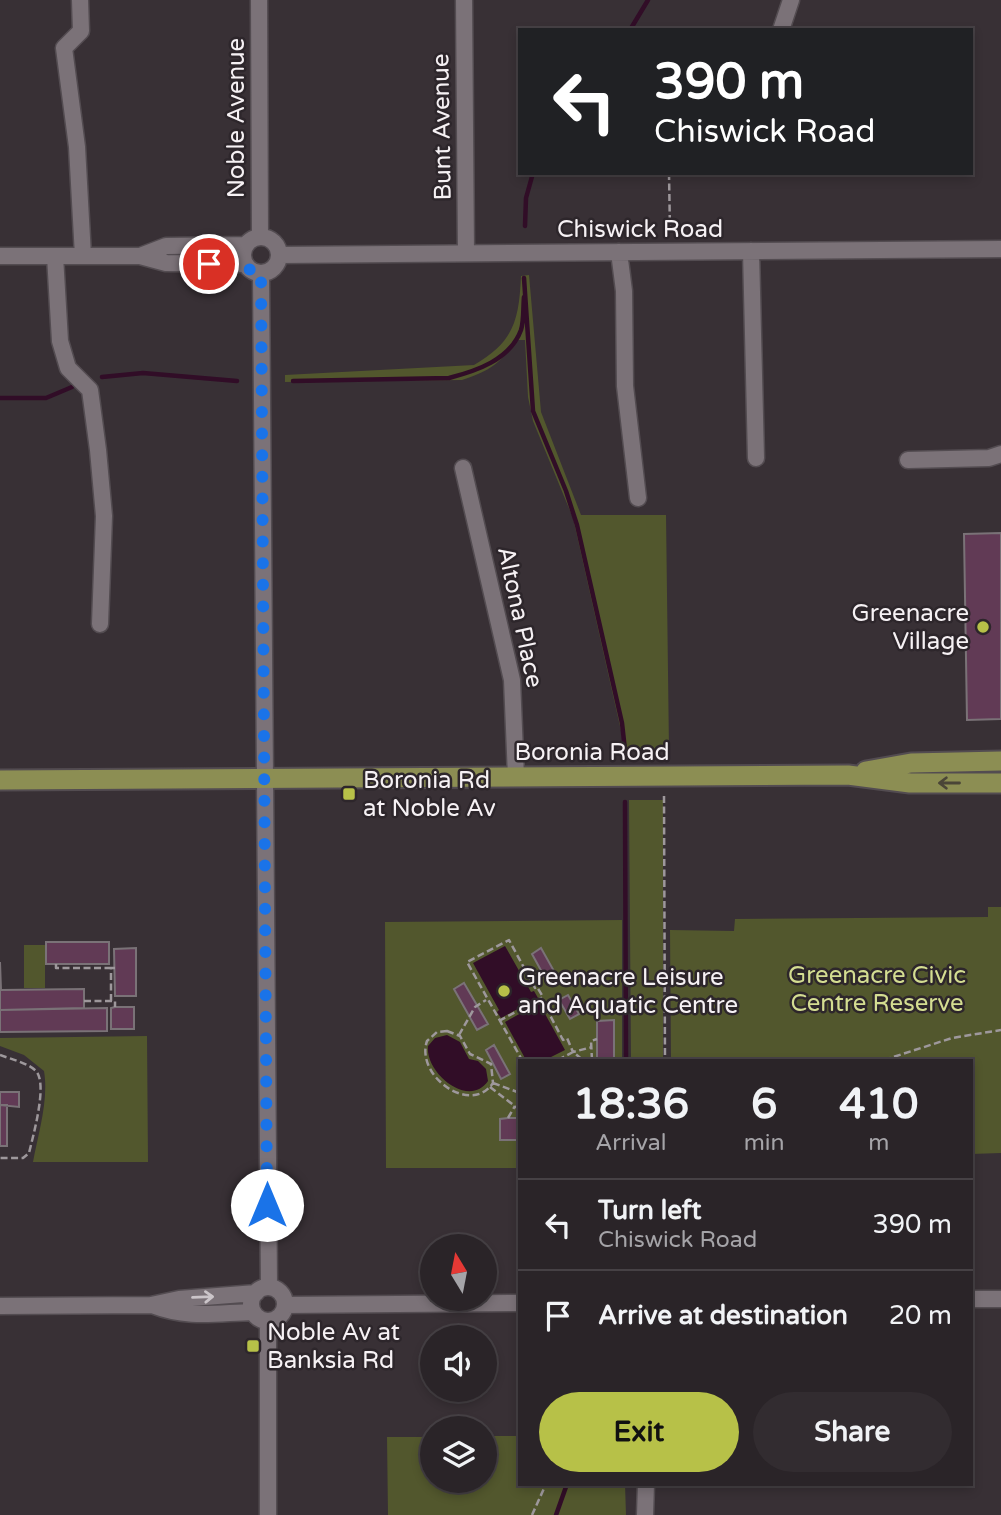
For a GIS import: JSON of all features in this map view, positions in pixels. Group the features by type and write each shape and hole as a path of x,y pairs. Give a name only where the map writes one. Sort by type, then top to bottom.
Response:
{"main road":[{"name":"Boronia Road","path":"848,775 911,763 1001,761"},
{"name":"Boronia Road","path":"0,780 848,775 910,783 1001,783"}],"street":[{"path":"80,0 80,31 64,48 77,147 83,256"},
{"name":"Noble Avenue","path":"259,0 260,236"},
{"name":"Bunt Avenue","path":"464,0 466,253"},
{"path":"782,28 792,0"},
{"path":"260,236 271,239 279,249 276,266 261,273 251,271 242,254 245,245 260,236"},
{"path":"141,256 166,246 245,245"},
{"name":"Chiswick Road","path":"279,255 1001,249"},
{"path":"751,251 756,458"},
{"path":"619,252 624,291 625,386 638,498"},
{"path":"0,256 141,256 166,263 245,264"},
{"path":"55,256 60,341 68,368 90,390 98,450 104,516 100,624"},
{"path":"0,1306 151,1305 179,1299 262,1290 282,1295 285,1305 282,1315 268,1322 259,1319 253,1312 251,1302 262,1290 264,778 261,273"},
{"path":"908,460 989,458 1001,454"},
{"name":"Altona Place","path":"463,468 512,680 516,777"},
{"path":"973,1299 1001,1299"},
{"path":"285,1305 518,1303"},
{"path":"151,1305 183,1315 253,1312"},
{"path":"268,1322 268,1515"},
{"path":"645,1515 646,1486"}],"path":[{"path":"669,175 670,231"},
{"path":"664,796 665,1059"},
{"path":"521,1059 467,962 509,940 543,997 541,998 563,1040 566,1038 573,1052 582,1059"},
{"path":"56,964 56,968 113,968 111,1001"},
{"path":"530,978 541,970"},
{"path":"499,1021 541,998"},
{"path":"459,1035 475,1007 487,999"},
{"path":"84,1001 115,1001 115,1007"},
{"path":"887,1059 952,1038 1001,1030"},
{"path":"491,1085 479,1095 459,1094 446,1086 428,1069 425,1062 424,1047 430,1036 447,1031 459,1035 470,1054 491,1064 491,1085 518,1108"},
{"path":"592,1059 591,1041 597,1040"},
{"path":"560,1059 592,1047"},
{"path":"0,1055 36,1071 41,1095 29,1153 23,1158 0,1158"},
{"path":"491,1085 518,1092"},
{"path":"508,1118 515,1106"},
{"path":"532,1515 545,1486"}],"green space":[{"path":"529,275 541,412 581,515 666,515 669,750 623,751 622,735 573,518 533,421 528,397 525,340 517,340 499,361 487,370 462,380 285,382 285,375 474,365 498,348 506,338 516,317 521,276"},
{"path":"629,800 663,800 663,1059 631,1059"},
{"name":"Greenacre Civic Centre Reserve","path":"988,907 1001,907 1001,1153 973,1154 973,1059 671,1059 670,930 734,931 735,919 988,917"},
{"name":"Greenacre Leisure and Aquatic Centre","path":"622,920 622,1059 518,1059 518,1168 386,1168 385,922"},
{"path":"24,945 45,945 45,988 24,988"},
{"path":"147,1036 148,1162 33,1162 44,1105 44,1071 24,1055 0,1046 0,1038"},
{"path":"497,1436 518,1436 518,1486 625,1486 626,1515 388,1515 387,1437 420,1437 420,1493 497,1493"}],"shaded area":[{"path":"505,946 531,992 534,991 538,998 501,1018 473,963"},
{"path":"539,1003 565,1050 547,1059 525,1059 505,1022"},
{"path":"447,1035 460,1042 469,1059 478,1061 486,1069 488,1081 480,1089 460,1089 450,1084 433,1067 428,1046 435,1038"}],"building":[{"name":"Greenacre Village","path":"1001,533 1001,719 967,720 964,534"},
{"path":"46,942 109,942 109,964 46,964"},
{"path":"136,948 136,996 115,996 114,949"},
{"path":"541,948 559,980 549,985 532,954"},
{"path":"0,962 1,990 84,989 84,1008 0,1010"},
{"path":"464,983 488,1024 477,1030 454,989"},
{"path":"568,995 579,1014 570,1019 559,1000"},
{"path":"134,1007 134,1029 111,1029 111,1008"},
{"path":"107,1008 107,1031 0,1032 0,1010"},
{"path":"614,1020 614,1059 597,1059 597,1021"},
{"path":"494,1045 510,1074 501,1079 486,1050"},
{"path":"0,1092 19,1092 19,1107 0,1105"},
{"path":"0,1105 7,1105 7,1146 0,1146"},
{"path":"518,1118 518,1140 500,1140 500,1119"}],"waterway":[{"path":"631,28 648,0"},
{"path":"525,226 526,198 532,175"},
{"path":"524,278 533,411 577,525 622,723 625,750"},
{"path":"293,381 449,378 470,372 501,357 516,340 522,326 524,297"},
{"path":"102,377 143,373 237,381"},
{"path":"0,398 46,398 72,387"},
{"path":"625,802 626,1059"},
{"path":"556,1515 566,1486"}],"place":[{"name":"Greenacre Village","path":"983,627"},
{"name":"Boronia Rd at Noble Av","path":"349,794"},
{"name":"Greenacre Leisure and Aquatic Centre","path":"504,991"},
{"name":"Noble Av at Banksia Rd","path":"253,1346"}],"route":[{"path":"209,264 245,264 251,271 261,273 267,1205"}]}
